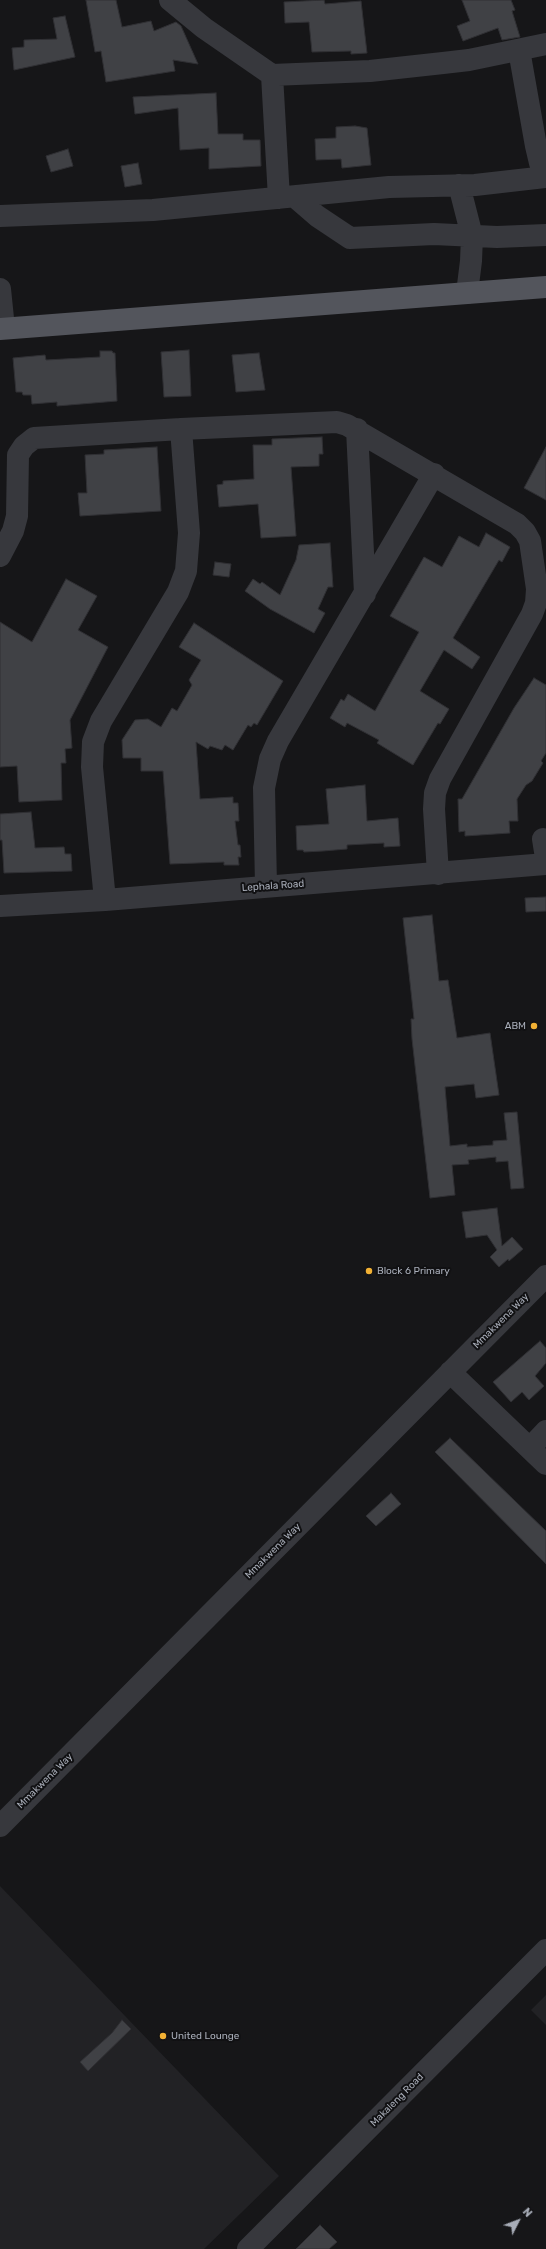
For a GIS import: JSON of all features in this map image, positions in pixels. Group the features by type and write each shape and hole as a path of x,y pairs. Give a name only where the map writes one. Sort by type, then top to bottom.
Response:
{"main road":[{"path":"2,328 546,286"}],"street":[{"path":"170,0 204,28 272,75 370,70 443,63 546,44"},
{"path":"0,216 154,210 389,187 459,186 507,183 546,176 540,163 536,146 519,50"},
{"path":"272,75 287,197"},
{"path":"459,186 472,236 467,293"},
{"path":"287,197 350,238 427,234 497,237 546,235"},
{"path":"0,289 2,328"},
{"path":"0,556 13,531 17,516 18,455 24,446 34,438 181,429 336,422 357,429 517,524 525,532 530,541 537,589 532,614 440,779 435,793 434,810 438,874"},
{"path":"105,900 92,767 94,742 102,721 178,592 186,571 189,533 181,429"},
{"path":"357,429 365,594"},
{"path":"266,886 264,788 270,759 278,741 434,474"},
{"name":"Lephala Road","path":"0,906 105,900 546,864"},
{"name":"Mmakwena Way","path":"0,1826 546,1276"},
{"path":"450,1372 546,1464"},
{"path":"530,1448 546,1431"},
{"name":"Makaleng Road","path":"248,2249 546,1950"}],"shaded area":[{"path":"0,1886 279,2176 204,2249 0,2249"},
{"path":"546,1995 546,2025 531,2010"}],"building":[{"path":"86,0 116,0 122,27 151,21 154,31 176,22 181,26 198,64 173,60 175,71 106,82 101,51 95,52"},
{"path":"324,0 325,4 361,1 367,53 351,54 351,51 312,52 309,22 285,23 284,2"},
{"path":"462,0 511,0 515,10 512,11 520,37 502,40 498,28 463,41 457,26 470,21"},
{"path":"65,16 75,57 14,70 12,48 24,47 24,40 57,39 53,18"},
{"path":"216,93 218,134 243,134 243,140 260,140 261,166 209,169 209,148 180,150 178,108 135,114 133,97"},
{"path":"355,126 367,128 371,165 342,168 341,159 316,160 315,139 336,138 336,127"},
{"path":"68,149 73,166 51,172 46,156"},
{"path":"138,163 142,184 125,187 121,166"},
{"path":"189,350 191,396 164,397 161,352"},
{"path":"100,351 112,351 115,353 117,401 57,406 57,402 32,404 31,395 23,395 22,392 16,392 13,358 45,355 46,360 100,357"},
{"path":"259,353 265,390 236,392 232,355"},
{"path":"322,437 323,454 319,454 319,466 291,467 296,536 261,538 258,504 219,507 217,485 223,484 223,481 254,479 253,445 272,445 272,439"},
{"path":"157,447 161,511 80,516 78,493 87,493 85,455 104,454 104,450"},
{"path":"546,447 546,500 524,488"},
{"path":"486,533 510,547 502,562 499,560 453,638 480,657 472,669 444,650 420,691 449,709 440,724 438,723 413,765 377,743 379,740 347,723 345,727 330,718 341,699 344,701 348,694 375,711 419,632 390,616 424,557 442,567 459,536 479,547"},
{"path":"330,543 333,587 328,587 318,609 325,613 314,633 270,609 245,591 253,579 260,584 262,582 280,595 296,560 299,545"},
{"path":"215,562 231,564 229,577 213,575"},
{"path":"66,579 97,596 78,630 108,647 70,720 72,748 65,749 66,763 61,763 62,800 19,802 17,766 0,767 0,622 32,642"},
{"path":"194,623 283,681 257,725 254,723 251,727 248,725 233,750 225,745 222,750 210,746 208,749 196,742 200,799 233,797 233,803 238,803 239,821 235,821 238,845 240,845 241,857 238,857 239,865 224,865 224,862 170,864 163,771 141,771 141,758 123,758 122,740 135,720 148,719 161,727 172,708 177,711 192,685 189,680 201,660 179,647"},
{"path":"534,678 546,685 546,753 541,761 543,763 532,781 526,785 517,799 518,821 509,821 510,833 465,836 465,831 459,832 458,799 462,799 514,708"},
{"path":"365,785 367,821 398,818 400,846 384,847 384,843 347,845 347,849 323,851 304,852 303,850 297,850 296,826 329,824 326,789"},
{"path":"31,812 35,848 64,847 65,854 71,854 72,871 4,873 2,840 0,840 0,814"},
{"path":"546,897 546,911 526,912 525,898"},
{"path":"432,915 439,981 448,980 457,1038 490,1033 499,1095 476,1098 474,1084 445,1087 450,1146 467,1144 467,1147 493,1145 493,1141 507,1140 504,1113 517,1112 524,1188 511,1189 508,1161 496,1162 496,1157 468,1160 469,1164 452,1165 455,1195 430,1198 412,1039 411,1019 414,1019 403,918"},
{"path":"497,1208 502,1246 512,1237 523,1249 499,1267 490,1257 497,1250 487,1235 466,1238 462,1212"},
{"path":"540,1341 546,1348 546,1363 535,1376 544,1386 529,1400 522,1392 511,1402 493,1382"},
{"path":"450,1438 546,1531 546,1564 435,1452"},
{"path":"391,1493 401,1504 376,1526 366,1516"},
{"path":"122,2020 131,2029 88,2071 80,2062 112,2033"},
{"path":"320,2225 337,2242 329,2249 296,2249"}],"place":[{"name":"ABM","path":"534,1026"},
{"name":"Block 6 Primary","path":"369,1271"},
{"name":"United Lounge","path":"163,2036"}]}
